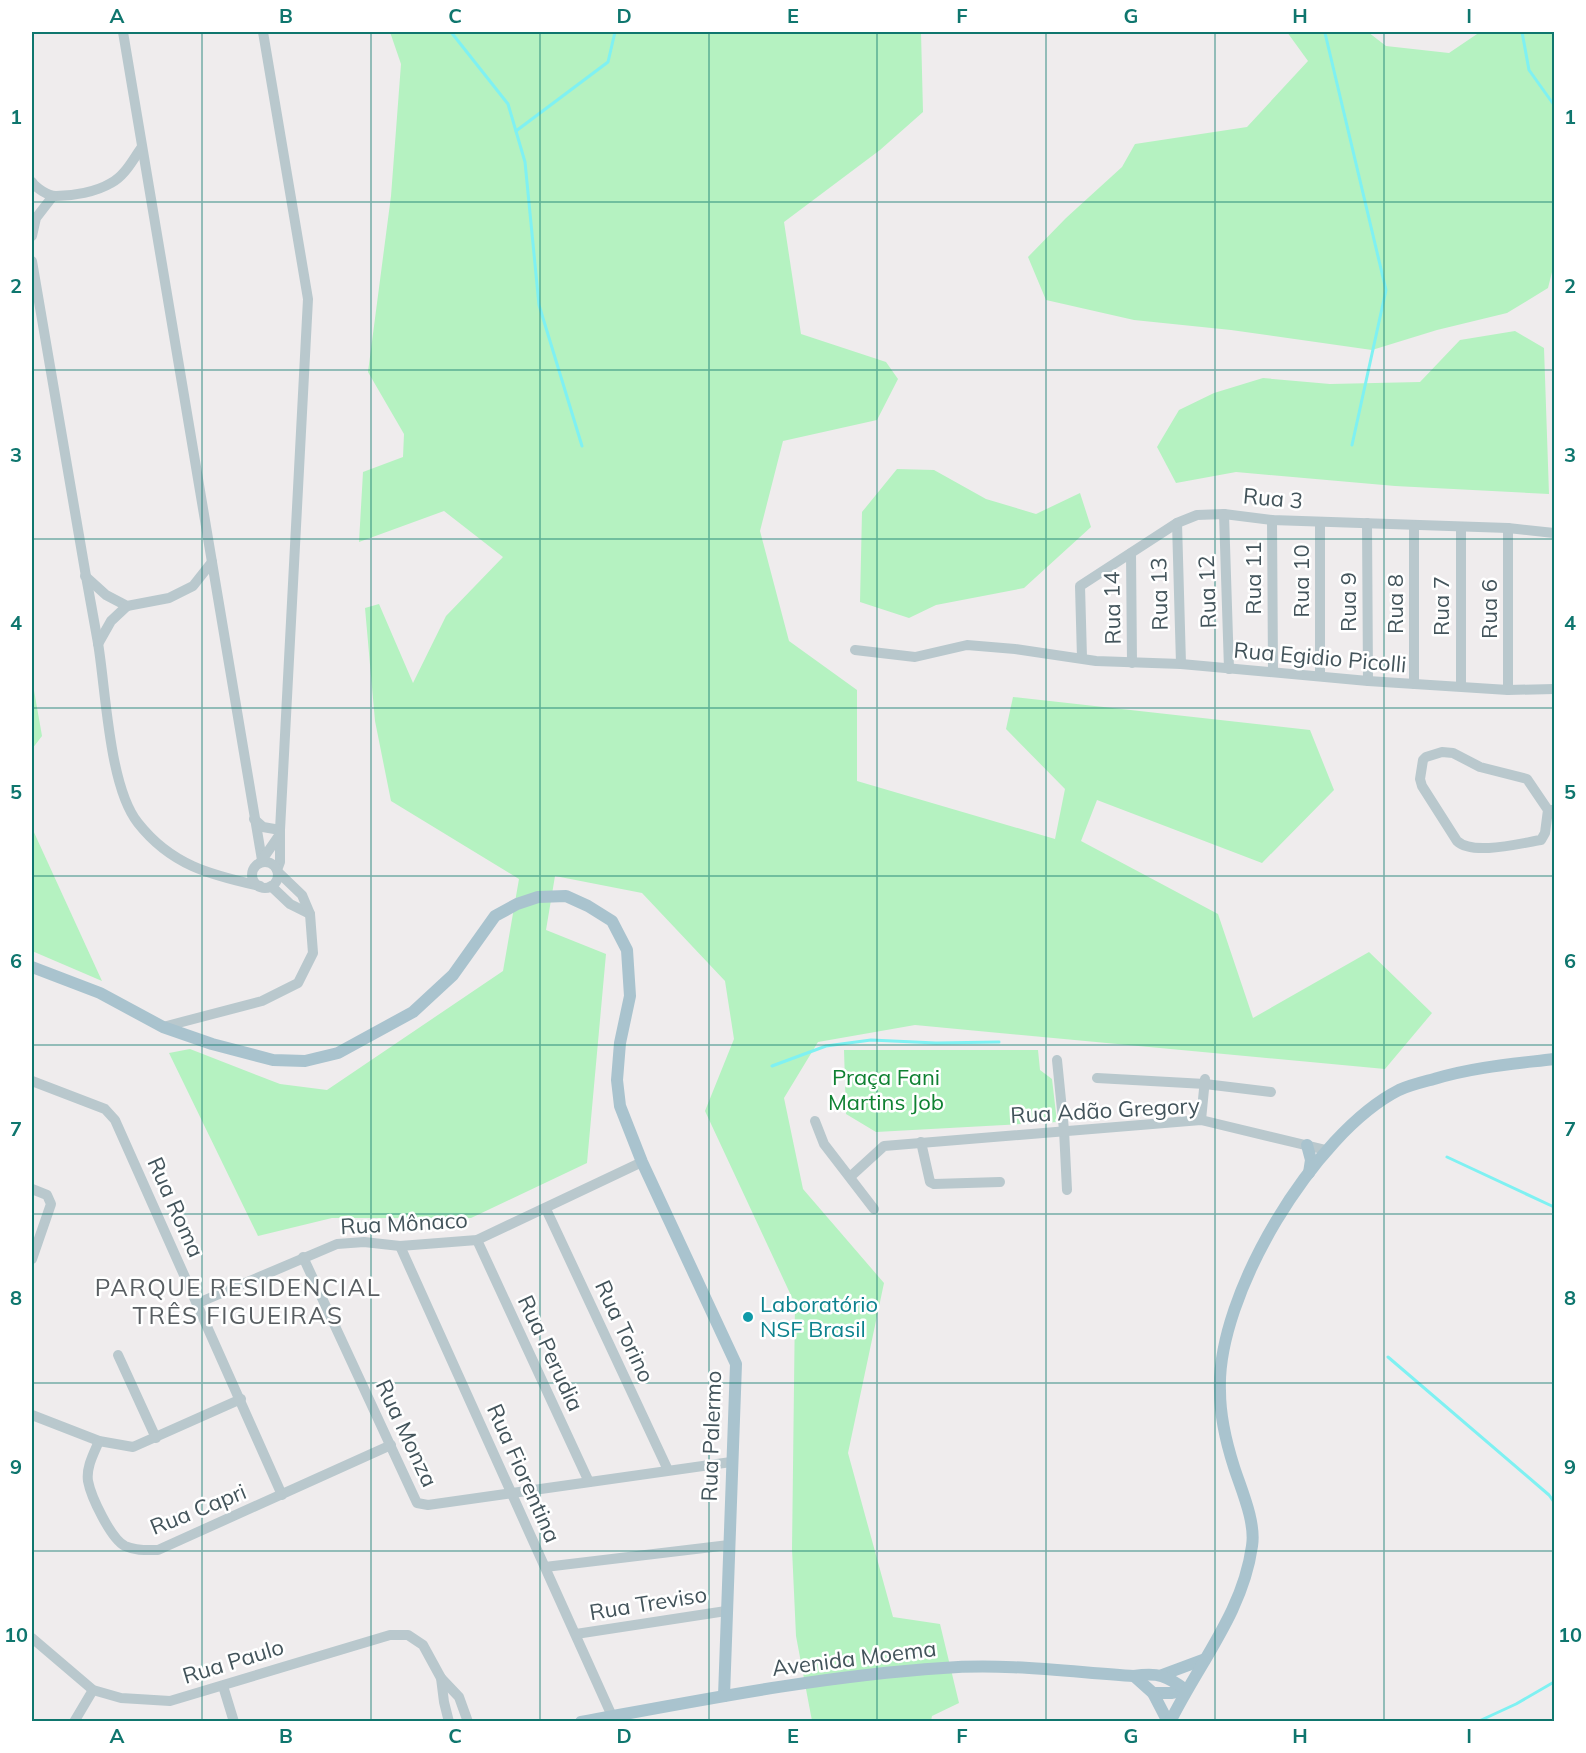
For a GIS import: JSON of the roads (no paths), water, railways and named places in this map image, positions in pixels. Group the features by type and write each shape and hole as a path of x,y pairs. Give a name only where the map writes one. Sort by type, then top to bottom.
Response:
{"main road":[{"name":"Rua Palermo","path":"32,967 100,993 164,1027 212,1044 273,1060 305,1061 338,1053 413,1011 453,975 495,916 517,904 538,897 566,896 612,921 627,950 630,996 616,1080 620,1106 642,1162 736,1364 724,1696"},
{"path":"1169,1722 1233,1613 1247,1575 1253,1542 1248,1509 1224,1429 1220,1390 1221,1354 1230,1318 1248,1275 1270,1233 1326,1150 1362,1115 1401,1089 1468,1069 1554,1059"},
{"path":"1307,1145 1311,1160 1309,1173"},
{"name":"Avenida Moema","path":"581,1722 724,1696 832,1680 944,1668 1012,1667 1134,1676 1162,1675 1205,1659"},
{"path":"1162,1675 1186,1690"},
{"path":"1134,1676 1154,1693 1169,1722"},
{"path":"1154,1693 1186,1690"}],"street":[{"path":"123,32 261,861"},
{"path":"32,261 122,795 136,822 160,847 187,866 225,879 266,886 277,880 280,862 308,298 263,32"},
{"path":"32,182 53,196 92,191 112,183 126,170 142,147"},
{"path":"32,236 36,218 53,196"},
{"name":"Rua 3","path":"1082,658 1080,586 1177,523 1197,515 1224,514 1272,520 1508,528 1554,533"},
{"name":"Rua 12","path":"1224,514 1229,669"},
{"name":"Rua 11","path":"1272,520 1273,672"},
{"name":"Rua 10","path":"1320,522 1320,676"},
{"name":"Rua 13","path":"1177,523 1181,664"},
{"name":"Rua 9","path":"1366,523 1368,681"},
{"name":"Rua 8","path":"1414,525 1414,684"},
{"name":"Rua 7","path":"1461,527 1461,686"},
{"name":"Rua 6","path":"1508,528 1508,690"},
{"name":"Rua 14","path":"1131,552 1132,663"},
{"path":"98,644 111,621 127,606 169,598 193,586 212,562"},
{"path":"85,576 106,595 127,606"},
{"name":"Rua Egidio Picolli","path":"855,650 915,657 967,645 1096,661 1181,664 1368,681 1508,690 1554,689"},
{"path":"1442,752 1453,753 1480,767 1522,777 1530,782 1551,810 1541,840 1491,848 1465,846 1457,841 1421,783 1423,760 1442,752"},
{"path":"254,818 263,827 280,832"},
{"path":"280,832 255,867 254,881 310,914"},
{"path":"164,1027 262,1001 298,983 313,953 310,914 302,895 275,866 261,861"},
{"path":"225,879 253,874"},
{"path":"1057,1060 1067,1190"},
{"path":"1097,1078 1205,1080 1271,1092"},
{"path":"1201,1120 1205,1080"},
{"name":"Rua Roma","path":"32,1081 105,1109 115,1120 282,1495"},
{"name":"Rua Adão Gregory","path":"850,1177 884,1146 1201,1120 1326,1150"},
{"path":"815,1121 824,1144 874,1209"},
{"path":"921,1143 930,1182 934,1184 1000,1182"},
{"name":"Rua Mônaco","path":"198,1303 337,1244 364,1242 400,1246 477,1240 642,1162"},
{"path":"32,1189 47,1195 51,1204 32,1258"},
{"name":"Rua Torino","path":"546,1209 668,1470"},
{"name":"Rua Perudia","path":"477,1240 589,1482"},
{"name":"Rua Fiorentina","path":"400,1246 612,1716"},
{"name":"Rua Monza","path":"303,1257 417,1503 422,1505 731,1462"},
{"path":"118,1355 156,1438"},
{"path":"32,1415 99,1441 133,1447 241,1399"},
{"name":"Rua Capri","path":"99,1441 88,1472 88,1481 94,1499 102,1517 123,1545 141,1550 158,1550 391,1445"},
{"path":"545,1567 729,1545"},
{"name":"Rua Treviso","path":"576,1634 726,1611"},
{"name":"Rua Paulo","path":"32,1638 93,1690 120,1698 170,1701 224,1686 277,1667 390,1635 408,1635 423,1645 441,1678 459,1697 468,1722"},
{"name":"Rua Paulo","path":"441,1678 449,1722"},
{"path":"224,1686 234,1722"},
{"path":"74,1722 93,1690"}],"waterway":[{"path":"451,32 508,104 525,162 539,305 582,446"},
{"path":"516,131 608,62 615,32"},
{"path":"1324,32 1386,290 1352,445"},
{"path":"1522,32 1529,70 1554,105"},
{"path":"772,1066 826,1046 871,1040 936,1043 999,1042"},
{"path":"1447,1157 1554,1207"},
{"path":"1388,1357 1549,1495 1554,1502"},
{"path":"1477,1722 1516,1704 1554,1682"}],"place":[{"name":"Laboratório NSF Brasil","path":"748,1317"}],"district":[{"name":"PARQUE RESIDENCIAL TRÊS FIGUEIRAS","path":"238,1301"}],"park label":[{"name":"Praça Fani Martins Job","path":"886,1090"}]}
